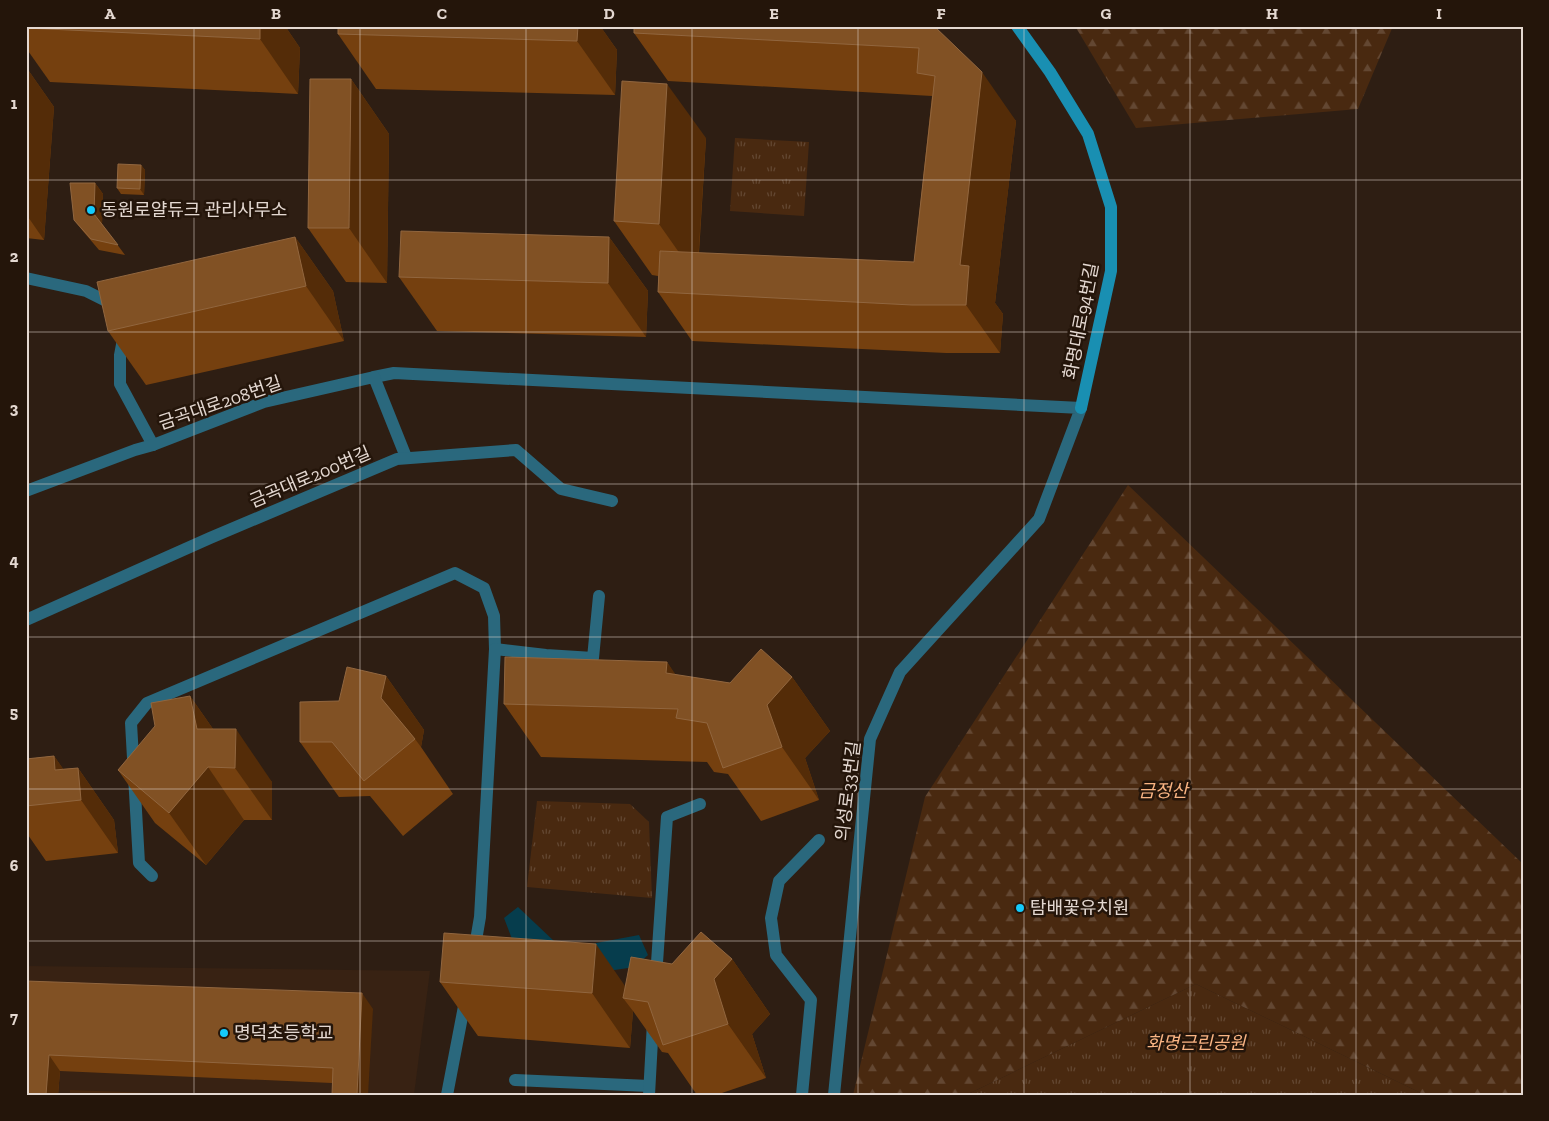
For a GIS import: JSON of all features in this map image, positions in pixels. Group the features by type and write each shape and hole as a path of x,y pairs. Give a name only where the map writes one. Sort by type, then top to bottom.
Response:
{"street":[{"name":"화명대로94번길","path":"1018,26 1050,72 1088,134 1111,207 1111,271 1081,408"},
{"path":"26,278 86,291 127,317 120,355 120,384 153,445"},
{"name":"금곡대로208번길","path":"26,490 153,445 264,402 394,373 1081,408"},
{"path":"374,377 406,457"},
{"name":"의성로33번길","path":"834,1095 870,739 900,672 1039,519 1081,408"},
{"name":"금곡대로200번길","path":"26,620 210,538 397,459 406,457 516,450 561,489 612,501"},
{"path":"152,876 139,863 131,723 147,703 454,573 484,588 494,616 495,649 480,917 472,964"},
{"path":"495,649 593,658 599,596"},
{"path":"656,986 667,817 700,804"},
{"path":"802,1095 810,1000 776,955 771,918 779,881 819,840"},
{"path":"447,1095 468,982"},
{"path":"515,1080 649,1090 654,1006"}],"shaded area":[{"name":"명덕초등학교","path":"26,966 430,971 414,1095 26,1095"}],"green space":[{"path":"1075,26 1393,26 1358,109 1136,128"},
{"path":"735,138 809,142 804,216 730,211"},
{"name":"금정산","path":"1128,485 1523,864 1523,1095 1425,1095 1196,984 966,1095 853,1095 925,797"},
{"path":"537,801 630,804 649,822 652,898 527,887"},
{"name":"화명근린공원","path":"1196,984 1425,1095 966,1095"},
{"path":"70,1090 207,1095 70,1095"}],"water":[{"path":"518,907 555,942 580,946 639,935 648,955 635,967 601,972 515,947 504,918"}],"building":[{"path":"26,26 260,26 260,39 26,28"},
{"path":"338,26 578,26 577,41 338,34"},
{"path":"634,26 934,26 982,72 960,265 969,266 966,305 912,305 658,292 660,251 914,262 935,76 917,73 919,48 634,33"},
{"path":"310,79 351,79 349,228 308,228"},
{"path":"622,81 667,84 659,224 614,221"},
{"path":"118,164 141,165 140,189 117,188"},
{"name":"동원로얄듀크 관리사무소","path":"70,183 95,183 94,214 118,245 91,239 74,220"},
{"path":"401,231 609,237 608,283 399,277"},
{"path":"295,237 306,286 108,331 97,282"},
{"path":"761,649 792,677 767,705 782,747 723,768 707,723 676,718 678,709 504,704 505,657 667,662 666,673 730,683"},
{"path":"347,667 386,676 381,698 415,739 364,781 332,742 300,742 300,702 339,701"},
{"path":"190,696 197,729 236,729 235,768 208,767 169,813 118,770 155,726 151,703"},
{"path":"54,756 55,770 78,768 81,800 26,806 26,759"},
{"path":"701,932 732,959 714,979 728,1024 663,1045 648,1002 623,998 631,957 672,964"},
{"path":"444,933 596,944 592,993 440,982"},
{"name":"명덕초등학교","path":"26,981 362,993 357,1095 332,1095 333,1068 49,1055 46,1095 26,1095"}],"place":[{"name":"동원로얄듀크 관리사무소","path":"91,210"},
{"name":"탐배꽃유치원","path":"1020,908"},
{"name":"명덕초등학교","path":"224,1033"}]}
